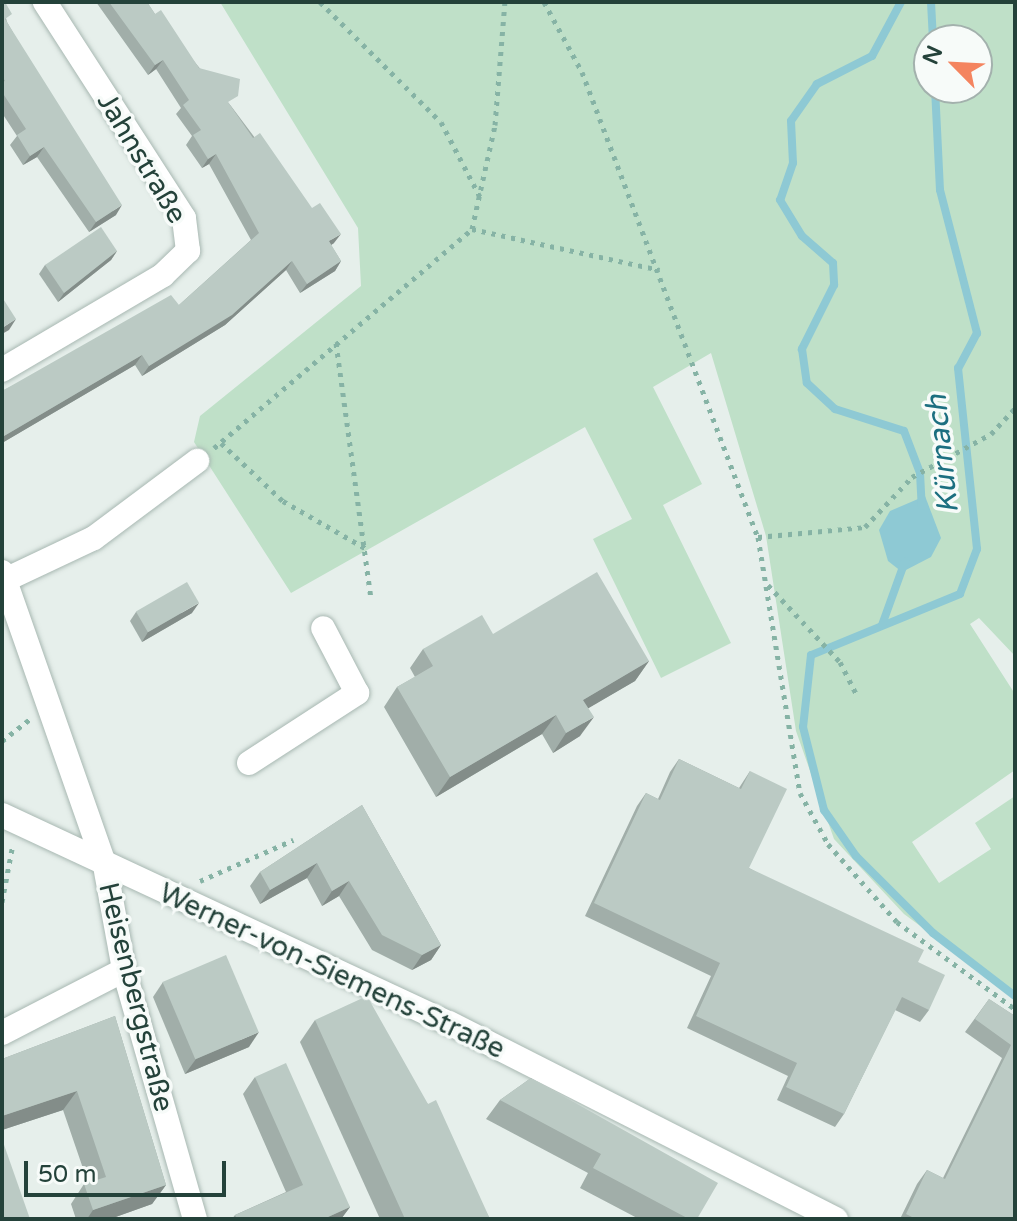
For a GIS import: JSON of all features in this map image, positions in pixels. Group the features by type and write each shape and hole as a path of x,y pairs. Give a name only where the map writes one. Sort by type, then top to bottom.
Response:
{"street":[{"name":"Jahnstraße","path":"2,370 163,275 188,251 184,218 45,2"},
{"path":"105,866 3,576 94,538 197,461"},
{"path":"249,763 357,693 323,628"},
{"name":"Werner-von-Siemens-Straße","path":"9,818 105,866 449,1023 836,1219"},
{"name":"Heisenbergstraße","path":"105,866 124,970 195,1219"},
{"path":"2,1033 124,970"}],"path":[{"path":"320,2 441,122 480,197"},
{"path":"197,461 472,229 480,197 505,2"},
{"path":"544,2 582,72 660,270 758,537 800,793 828,844 897,922 1015,1009"},
{"path":"472,229 660,270"},
{"path":"336,342 371,599"},
{"path":"758,537 865,527 912,477 991,434 1015,408"},
{"path":"221,443 283,501 366,549"},
{"path":"767,584 840,662 857,696"},
{"path":"2,902 9,818"},
{"path":"169,895 293,840"}],"green space":[{"path":"220,2 1015,2 1015,656 979,618 970,624 1015,694 1015,770 912,842 939,883 991,849 975,823 1015,796 1015,996 904,914 834,839 796,731 766,536 711,353 653,387 702,484 663,505 731,643 661,678 593,539 632,519 585,427 291,593 194,442 200,416 361,286 358,228"}],"water":[{"path":"925,496 941,538 931,557 902,572 888,561 879,530 890,511"}],"building":[{"path":"2,2 12,14 5,19 122,205 96,222 44,147 30,156 17,135 26,129 2,92 2,82 5,81 2,76"},
{"path":"109,2 147,2 155,14 161,10 199,68 240,79 238,96 228,102 253,138 260,133 312,208 320,203 341,234 329,241 341,261 307,284 292,261 232,315 149,366 142,355 4,436 2,391 171,295 179,305 259,233 216,154 208,159 193,135 201,130 183,105 189,100 163,60 155,65"},
{"path":"101,227 117,251 64,293 45,265"},
{"path":"2,297 16,319 2,328"},
{"path":"597,572 649,661 583,700 594,717 566,733 556,715 450,777 397,687 433,666 423,649 482,615 493,634"},
{"path":"187,582 199,603 148,632 136,612"},
{"path":"679,759 741,789 750,771 787,789 749,868 924,950 918,962 945,975 929,1010 902,997 844,1114 786,1087 797,1063 696,1016 720,963 594,903 646,793 660,800"},
{"path":"362,805 441,945 422,955 382,935 349,881 332,891 317,863 270,890 260,872"},
{"path":"226,955 259,1032 195,1059 162,982"},
{"path":"367,996 428,1104 436,1100 490,1219 405,1219 315,1020"},
{"path":"989,999 1015,1016 1015,1219 916,1219 906,1214 927,1170 945,1179 1011,1045 975,1019"},
{"path":"115,1016 166,1185 93,1210 84,1184 106,1177 77,1091 2,1116 2,1059"},
{"path":"286,1063 350,1207 328,1217 331,1219 237,1219 235,1215 303,1185 255,1077"},
{"path":"531,1078 718,1183 697,1219 689,1219 593,1168 601,1154 500,1100"},
{"path":"2,1139 30,1219 2,1219"}],"waterway":[{"name":"Kürnach","path":"901,2 872,56 817,84 791,121 793,163 780,200 802,236 833,263 834,285 802,349 807,383 835,409 904,431 920,473 922,506"},
{"name":"Kürnach","path":"931,2 932,24"},
{"name":"Kürnach","path":"936,104 940,190 977,333 958,368 977,549 960,594 811,655 803,727 824,810 856,856 933,933 1015,996"},
{"name":"Kürnach","path":"882,625 905,561"}]}
